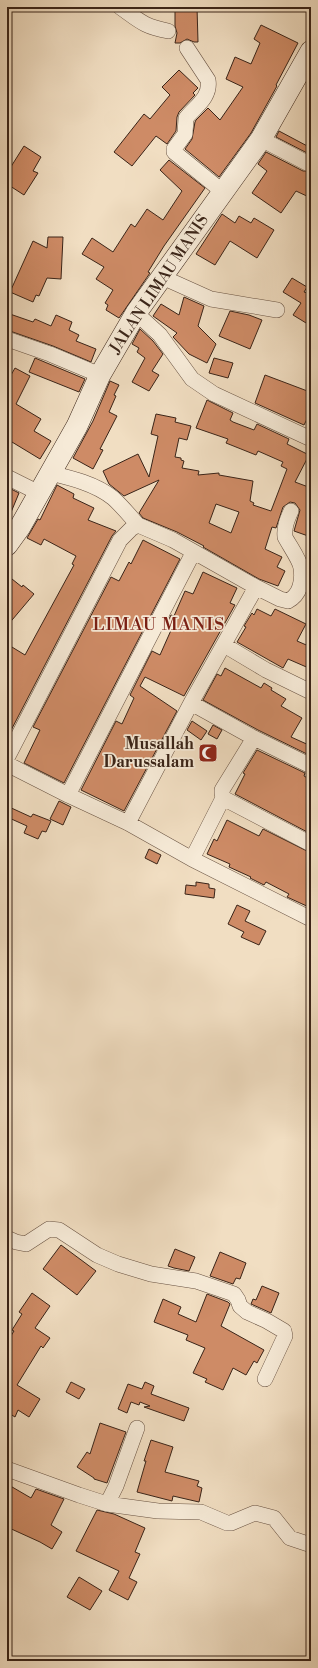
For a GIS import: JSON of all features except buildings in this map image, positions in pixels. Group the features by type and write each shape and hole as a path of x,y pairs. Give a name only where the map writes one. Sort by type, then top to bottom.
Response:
{"street":[{"path":"120,7 144,25 168,31"},
{"path":"186,48 208,80 209,86 205,98 186,118 185,134 174,148 174,152 222,191"},
{"name":"JALAN LIMAU MANIS","path":"7,545 20,528 77,426 100,375 136,313 222,191 261,139 311,51"},
{"path":"261,139 307,163"},
{"path":"162,277 210,299 277,310"},
{"path":"136,313 160,335 192,379 214,394 311,439"},
{"path":"7,339 50,354 100,375"},
{"path":"50,473 74,479 93,486 112,497 138,525 174,540 193,553 256,587 280,599 288,601 298,594 301,567 285,537 284,531 291,511"},
{"path":"7,477 39,493"},
{"path":"7,758 120,540 132,528 138,525"},
{"path":"68,795 193,553"},
{"path":"128,823 191,703 256,587"},
{"path":"224,645 266,670 311,692"},
{"path":"191,703 254,738 311,766"},
{"path":"192,858 223,798 222,790 254,738"},
{"path":"7,764 128,823 192,858 311,919"},
{"path":"223,798 311,844"},
{"path":"7,1238 26,1244 49,1229 59,1230 97,1255 118,1264 151,1274 196,1281 234,1294 240,1306 247,1312 284,1331 285,1336 265,1379"},
{"path":"107,1504 116,1486 137,1428"},
{"path":"7,1469 79,1496 107,1504 158,1511 201,1512 227,1524 255,1513 274,1518 290,1538 311,1544"}],"place":[{"name":"Musallah Darussalam","path":"208,753"}],"district":[{"name":"LIMAU MANIS","path":"159,624"}]}
